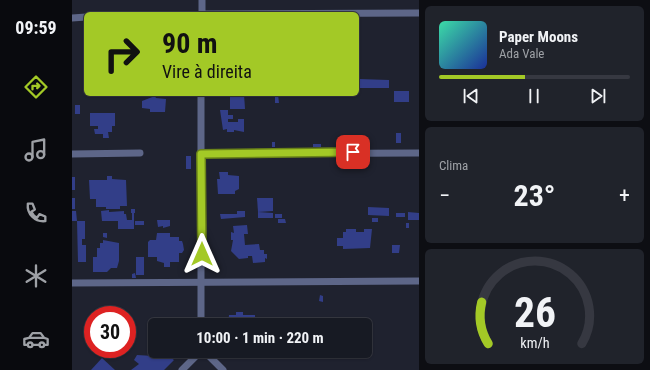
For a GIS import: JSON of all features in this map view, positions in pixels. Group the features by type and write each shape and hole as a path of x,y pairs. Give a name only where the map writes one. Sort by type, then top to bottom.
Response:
{"street":[{"path":"202,0 202,12"},
{"path":"359,13 419,13"},
{"path":"72,18 84,17"},
{"path":"201,96 201,318"},
{"path":"201,154 419,153"},
{"path":"72,154 140,154"},
{"path":"72,283 419,281"},
{"path":"182,370 194,358"},
{"path":"211,358 223,370"}],"building":[{"path":"359,79 389,80 389,88 359,88"},
{"path":"394,91 409,91 409,102 394,102"},
{"path":"155,96 156,98 166,99 165,112 150,112 150,109 142,108 142,101"},
{"path":"230,96 244,96 245,109 230,109"},
{"path":"275,96 278,96 279,103 275,103"},
{"path":"75,105 80,105 80,114 75,114"},
{"path":"220,110 228,110 228,115 233,115 233,119 228,119 228,122 238,122 238,119 244,119 244,132 234,130 234,132 227,132 227,129 223,130"},
{"path":"90,113 115,113 115,126 112,126 112,132 108,132 109,138 103,138 103,134 95,134 94,129 98,129 98,126 90,126"},
{"path":"396,133 401,133 401,143 396,143"},
{"path":"272,142 275,142 275,147 272,147"},
{"path":"313,144 321,144 321,147 313,147"},
{"path":"186,156 191,156 191,169 186,169"},
{"path":"219,172 228,172 228,175 239,176 239,189 235,191 235,194 218,194 217,179 220,179"},
{"path":"107,176 112,176 112,179 126,180 127,206 120,206 120,209 106,209 106,207 96,207 96,199 90,199 89,180 107,180"},
{"path":"72,177 75,177 75,190 72,190"},
{"path":"72,198 75,198 75,209 72,209"},
{"path":"257,198 273,198 273,211 258,212"},
{"path":"368,207 389,208 389,216 368,215"},
{"path":"131,209 135,209 135,213 131,213"},
{"path":"109,210 109,212 124,211 127,220 132,220 132,213 134,213 134,229 118,229 118,221 102,221 101,211"},
{"path":"72,211 76,211 77,221 72,221"},
{"path":"237,211 245,211 245,217 221,219 220,214 237,214"},
{"path":"258,212 273,213 273,218 258,218"},
{"path":"408,212 419,213 419,220 408,220"},
{"path":"396,213 405,213 405,217 396,217"},
{"path":"275,214 282,214 282,218 275,218"},
{"path":"372,218 378,218 378,222 372,222"},
{"path":"278,219 285,219 286,223 278,223"},
{"path":"157,220 170,220 170,226 163,228 163,226 158,227"},
{"path":"77,221 85,221 85,239 82,239 82,245 86,245 86,262 78,262"},
{"path":"135,221 144,221 144,225 135,225"},
{"path":"406,223 409,223 409,228 406,228"},
{"path":"247,225 248,234 244,234 245,245 259,244 260,250 264,250 264,254 267,254 267,259 265,258 265,262 253,263 252,256 239,259 231,251 233,240 231,240 231,232 234,233 233,226"},
{"path":"346,229 356,229 356,232 364,232 364,229 372,229 370,248 343,249 343,246 337,246 337,238 343,238 343,232 346,232"},
{"path":"103,233 107,233 107,238 103,237"},
{"path":"157,233 170,233 170,237 179,237 179,241 182,241 184,250 182,253 179,253 179,262 170,262 170,267 164,267 164,263 157,261 157,257 148,257 148,242 150,240 156,240"},
{"path":"103,240 119,243 119,261 117,268 111,268 107,272 93,272 93,257 97,257 97,248 100,248 100,243 103,243"},
{"path":"392,245 400,245 399,253 392,253"},
{"path":"136,257 144,257 144,275 136,275"},
{"path":"135,273 136,278 132,278 132,274"},
{"path":"320,295 323,296 323,302 319,301"},
{"path":"236,312 243,312 243,315 255,315 255,318 229,318 229,315 236,315"},
{"path":"137,355 148,356 148,358 171,358 174,360 164,370 131,370 139,364 134,360"},
{"path":"102,358 115,370 91,370"}],"route":[{"path":"202,254 201,154 353,152"}]}
